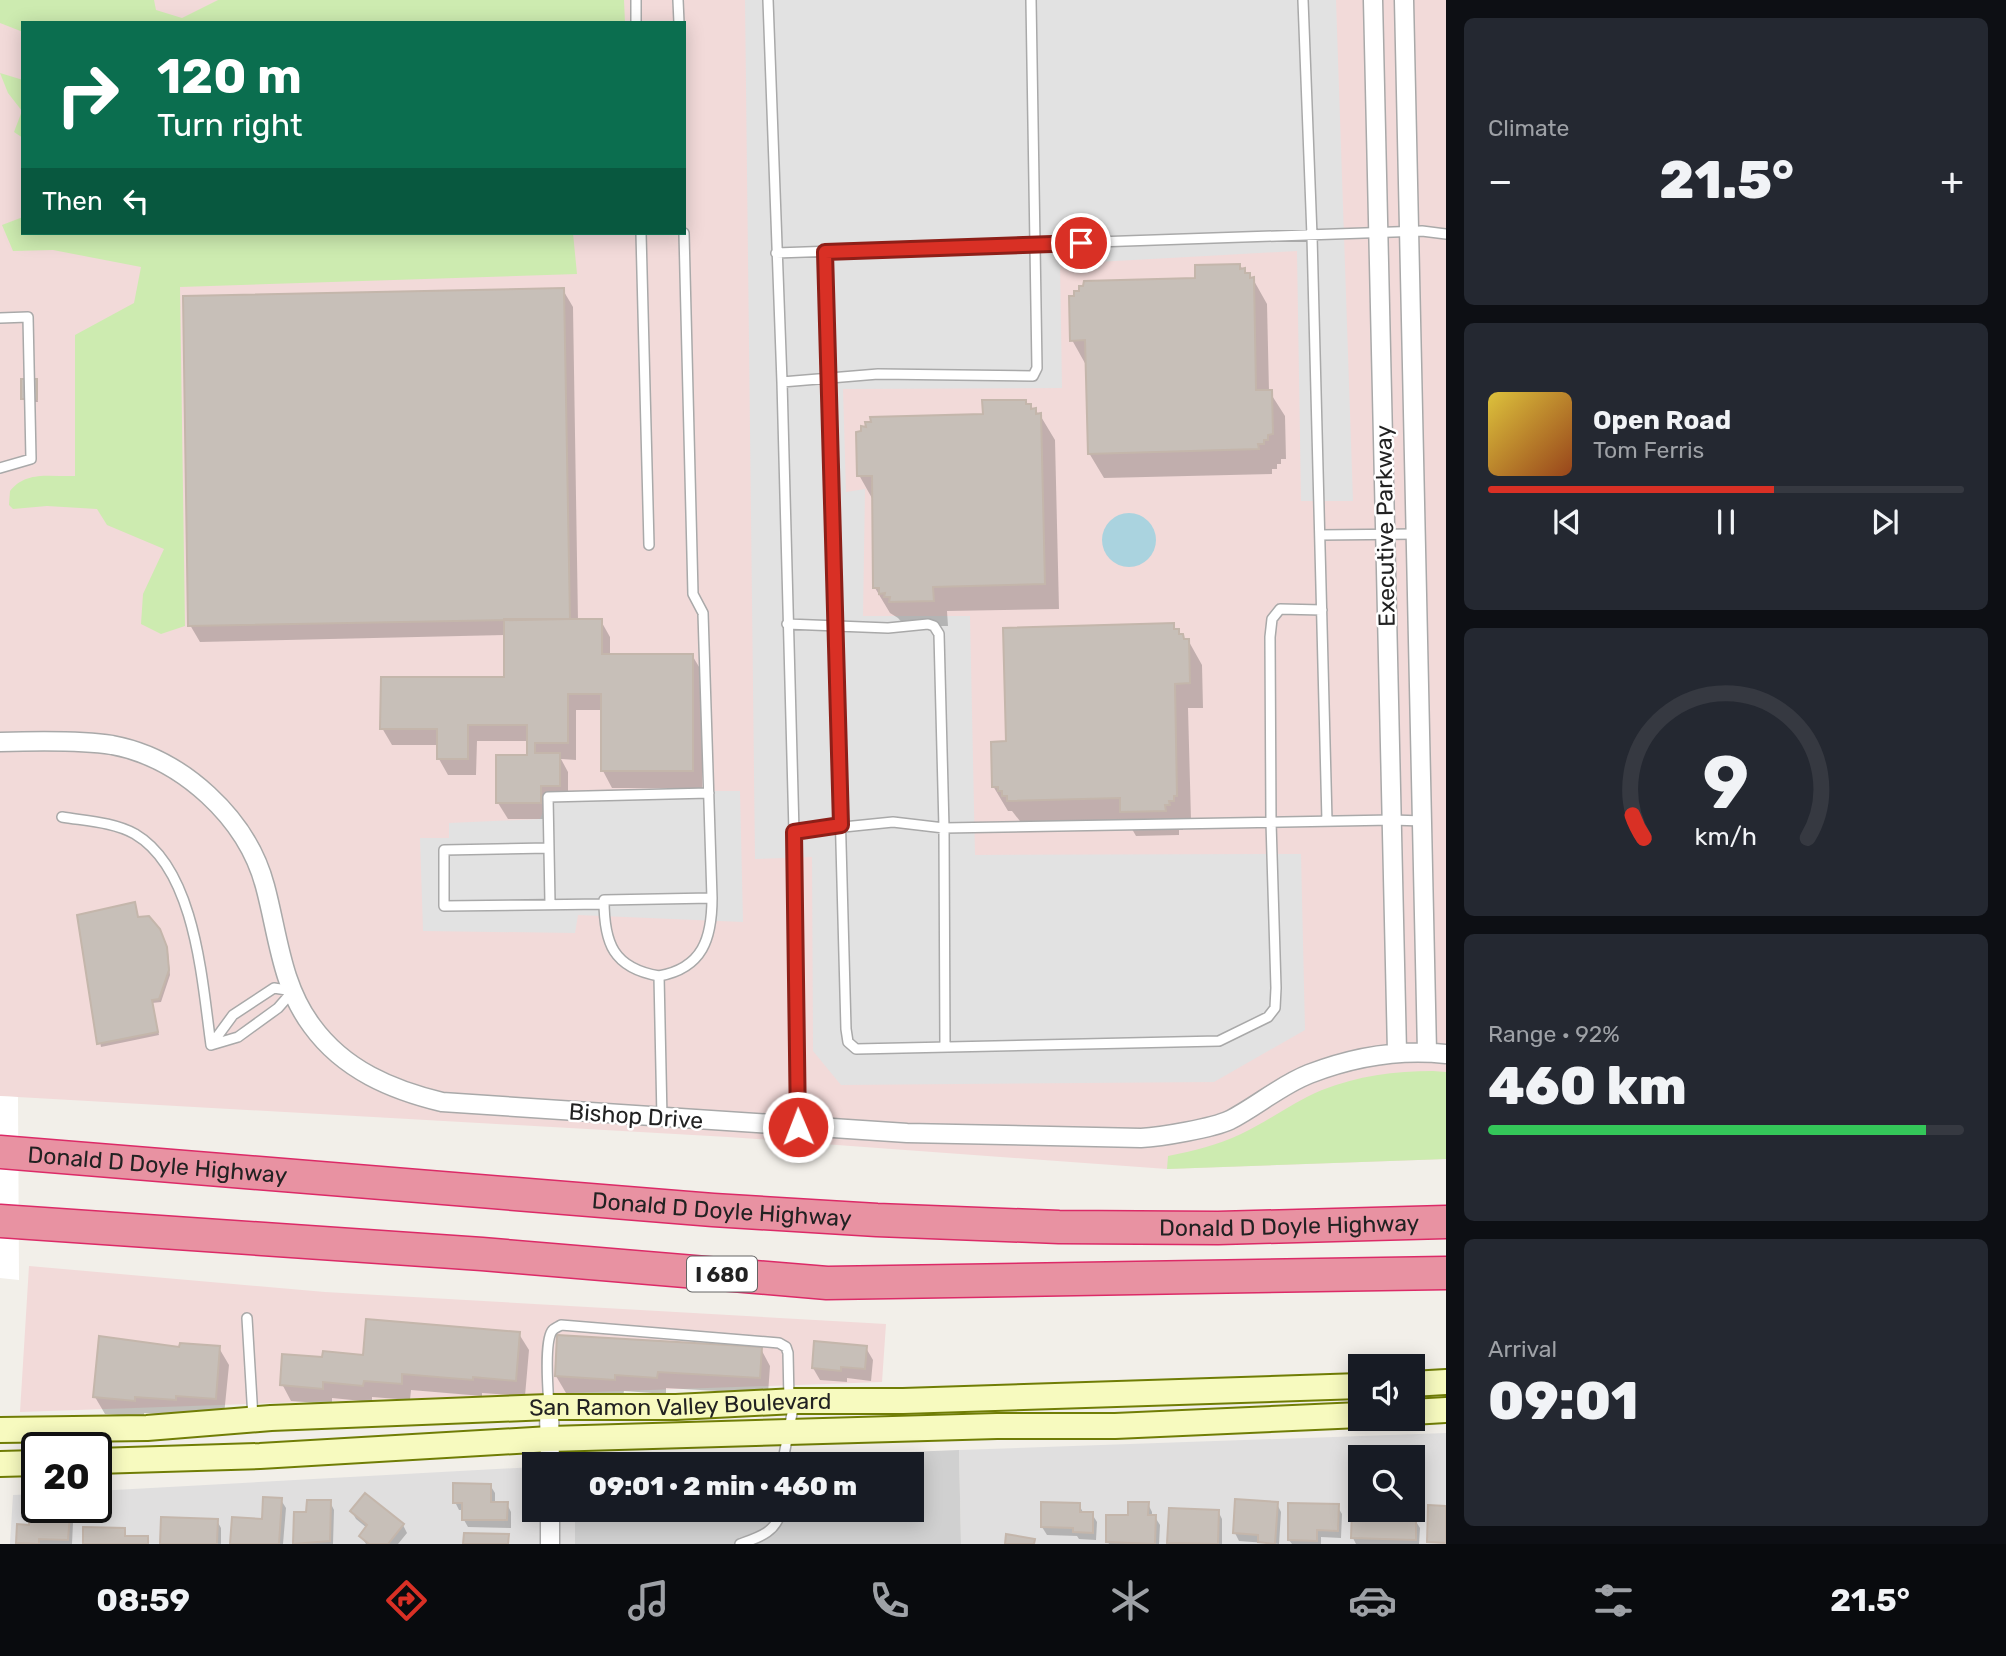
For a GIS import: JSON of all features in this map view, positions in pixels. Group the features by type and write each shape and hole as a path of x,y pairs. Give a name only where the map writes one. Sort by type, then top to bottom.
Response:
{"highway":[{"name":"Donald D Doyle Highway","path":"0,1152 713,1210 877,1220 1059,1227 1218,1228 1446,1222"},
{"name":"I 680","path":"0,1221 482,1254 827,1283 1446,1273"}],"main road":[{"path":"1425,1383 1446,1382"},
{"name":"San Ramon Valley Boulevard","path":"0,1430 147,1428 254,1420 549,1407 676,1407 792,1401 917,1400 1348,1386"},
{"path":"1425,1411 1446,1410"},
{"name":"San Ramon Valley Boulevard","path":"112,1461 260,1456 550,1439 996,1426 1115,1426 1348,1416"},
{"path":"0,1464 21,1463"}],"street":[{"name":"Executive Parkway","path":"1373,0 1396,1052"},
{"name":"Executive Parkway","path":"1404,0 1427,1052"},
{"name":"Bishop Drive","path":"0,742 112,745 151,758 193,783 219,807 251,848 265,885 280,957 310,1025 326,1043 367,1075 391,1088 442,1102 907,1133 1159,1137 1227,1121 1307,1075 1343,1063 1396,1052 1446,1054"},
{"path":"549,1407 550,1452"},
{"path":"550,1522 550,1544"}],"lane":[{"path":"636,0 636,21"},
{"path":"678,0 679,21"},
{"path":"768,0 794,832 798,1127"},
{"path":"782,382 830,377 924,374 1033,376 1037,368 1031,0"},
{"path":"1303,0 1312,236 1327,821"},
{"path":"776,253 1410,232 1446,234"},
{"path":"641,235 649,545"},
{"path":"684,235 693,594 703,613 709,793 712,898 712,924 702,949 684,968 673,973 659,976 634,969 622,961 612,949 606,934 604,900 712,898"},
{"path":"825,252 848,1042 856,1049 1219,1041 1268,1017 1275,1008 1276,988 1271,822 1272,619 1280,609 1322,610"},
{"path":"0,318 28,317 31,458 0,468"},
{"path":"1320,535 1416,534"},
{"path":"787,624 888,628 928,624 934,626 939,634 944,828 945,1047"},
{"path":"550,904 548,797 709,793"},
{"path":"62,817 113,825 136,835 156,853 174,879 187,907 198,956 211,1045"},
{"path":"794,832 841,825 893,822 944,828 1423,821"},
{"path":"548,848 444,850 444,906 604,904"},
{"path":"659,976 662,1118"},
{"path":"211,1045 233,1015 274,988 293,991"},
{"path":"211,1045 239,1037 278,1008 293,991"},
{"path":"247,1318 254,1420"},
{"path":"549,1407 547,1366 550,1334 561,1325 779,1343 786,1347 788,1353 792,1401 784,1452"},
{"path":"740,1544 770,1532 779,1522"}],"shaded area":[{"path":"0,0 1446,0 1446,1159 1167,1169 728,1137 0,1096"},
{"path":"745,0 1336,0 1353,501 1301,501 1297,251 1060,264 1062,388 843,389 846,492 865,489 863,616 970,616 975,855 1301,854 1305,1030 1214,1082 841,1085 813,1051 812,857 755,859"},
{"path":"552,791 740,791 743,922 578,915 575,933 423,931 420,838 449,838 449,823 540,819"},
{"path":"29,1266 325,1292 886,1324 882,1382 20,1412"},
{"path":"1446,1433 1446,1544 961,1544 959,1450"},
{"path":"959,1450 961,1544 575,1544 575,1522 924,1522 924,1452 909,1452"},
{"path":"522,1468 522,1522 575,1522 575,1544 10,1544 13,1495 21,1495 21,1523 112,1523 112,1490"}],"green space":[{"path":"0,0 154,0 156,10 182,18 218,0 624,0 625,21 21,21 21,31 0,23"},
{"path":"0,73 21,79 21,110 8,93"},
{"path":"21,114 21,137 14,132"},
{"path":"21,218 21,235 573,235 577,274 180,287 185,626 161,634 141,624 143,594 164,549 107,525 97,509 47,506 13,509 9,505 10,491 24,480 40,476 75,476 75,335 134,303 141,267 53,250 13,251 2,225"},
{"path":"1446,1072 1446,1159 1167,1169 1168,1156 1232,1138 1322,1090 1376,1075"}],"water":[{"path":"1129,513 1148,521 1156,540 1148,559 1129,567 1110,559 1102,540 1110,521"}],"pier":[{"path":"0,1096 18,1097 19,1280 0,1278"}],"building":[{"path":"1240,264 1240,269 1245,268 1245,273 1250,273 1250,278 1254,277 1256,390 1272,390 1273,434 1268,435 1264,444 1258,444 1259,449 1088,454 1085,340 1070,341 1069,296 1074,296 1074,291 1079,291 1079,286 1083,286 1084,281 1195,278 1195,265"},
{"path":"564,288 570,619 188,626 183,296"},
{"path":"21,379 37,379 37,399 21,399"},
{"path":"982,400 1026,400 1026,404 1031,404 1031,409 1036,408 1036,414 1041,413 1045,584 933,587 934,601 889,602 890,597 884,597 885,593 879,594 879,588 873,588 872,476 857,476 856,432 861,431 861,426 866,427 865,422 871,422 870,417 983,414"},
{"path":"504,619 602,619 602,654 693,654 693,771 601,771 601,694 568,694 568,743 535,743 535,753 560,753 560,786 541,786 541,803 496,803 496,755 527,755 527,725 468,725 468,759 437,759 437,729 380,729 381,677 504,677"},
{"path":"1174,623 1174,629 1179,629 1179,634 1183,634 1184,639 1189,639 1190,683 1175,684 1177,796 1174,796 1174,801 1169,801 1170,805 1165,805 1166,811 1120,812 1120,798 1007,801 1007,796 1002,796 998,787 992,787 991,742 1006,741 1003,628"},
{"path":"135,902 138,917 149,916 160,929 167,947 169,970 159,999 152,1000 158,1032 97,1044 77,915"},
{"path":"366,1319 520,1332 516,1381 402,1374 402,1384 364,1381 363,1386 323,1382 323,1389 280,1385 282,1354 322,1357 323,1351 363,1355"},
{"path":"557,1335 762,1347 760,1378 658,1372 657,1378 615,1375 615,1380 555,1376"},
{"path":"99,1336 179,1347 180,1343 220,1346 216,1399 135,1397 135,1401 93,1397"},
{"path":"814,1341 867,1346 865,1369 841,1367 841,1371 812,1368"},
{"path":"453,1483 491,1484 491,1502 508,1502 507,1520 462,1520 462,1503 453,1503"},
{"path":"365,1493 404,1524 388,1544 369,1544 359,1536 367,1525 350,1511"},
{"path":"263,1497 282,1498 279,1544 230,1544 232,1517 262,1519"},
{"path":"1235,1499 1278,1502 1275,1544 1258,1542 1258,1535 1233,1533"},
{"path":"307,1500 331,1500 330,1541 293,1544 294,1512 306,1512"},
{"path":"1041,1502 1080,1503 1080,1512 1093,1512 1093,1533 1073,1532 1073,1528 1041,1527"},
{"path":"1128,1502 1149,1502 1148,1515 1156,1515 1155,1544 1106,1542 1106,1515 1128,1515"},
{"path":"1288,1503 1339,1504 1338,1531 1317,1530 1317,1541 1288,1540"},
{"path":"1428,1505 1446,1506 1446,1543 1427,1542"},
{"path":"1169,1508 1219,1510 1218,1544 1167,1543"},
{"path":"161,1517 218,1519 217,1544 160,1544"},
{"path":"1352,1522 1416,1522 1416,1540 1351,1538"},
{"path":"69,1523 68,1540 39,1539 39,1544 16,1543 17,1524"},
{"path":"83,1527 125,1528 125,1536 148,1536 148,1544 83,1544"},
{"path":"464,1533 509,1534 508,1544 463,1544"},
{"path":"1006,1534 1035,1539 1034,1544 1005,1544"}],"route":[{"path":"798,1127 794,832 841,825 825,252 1081,243"}]}
